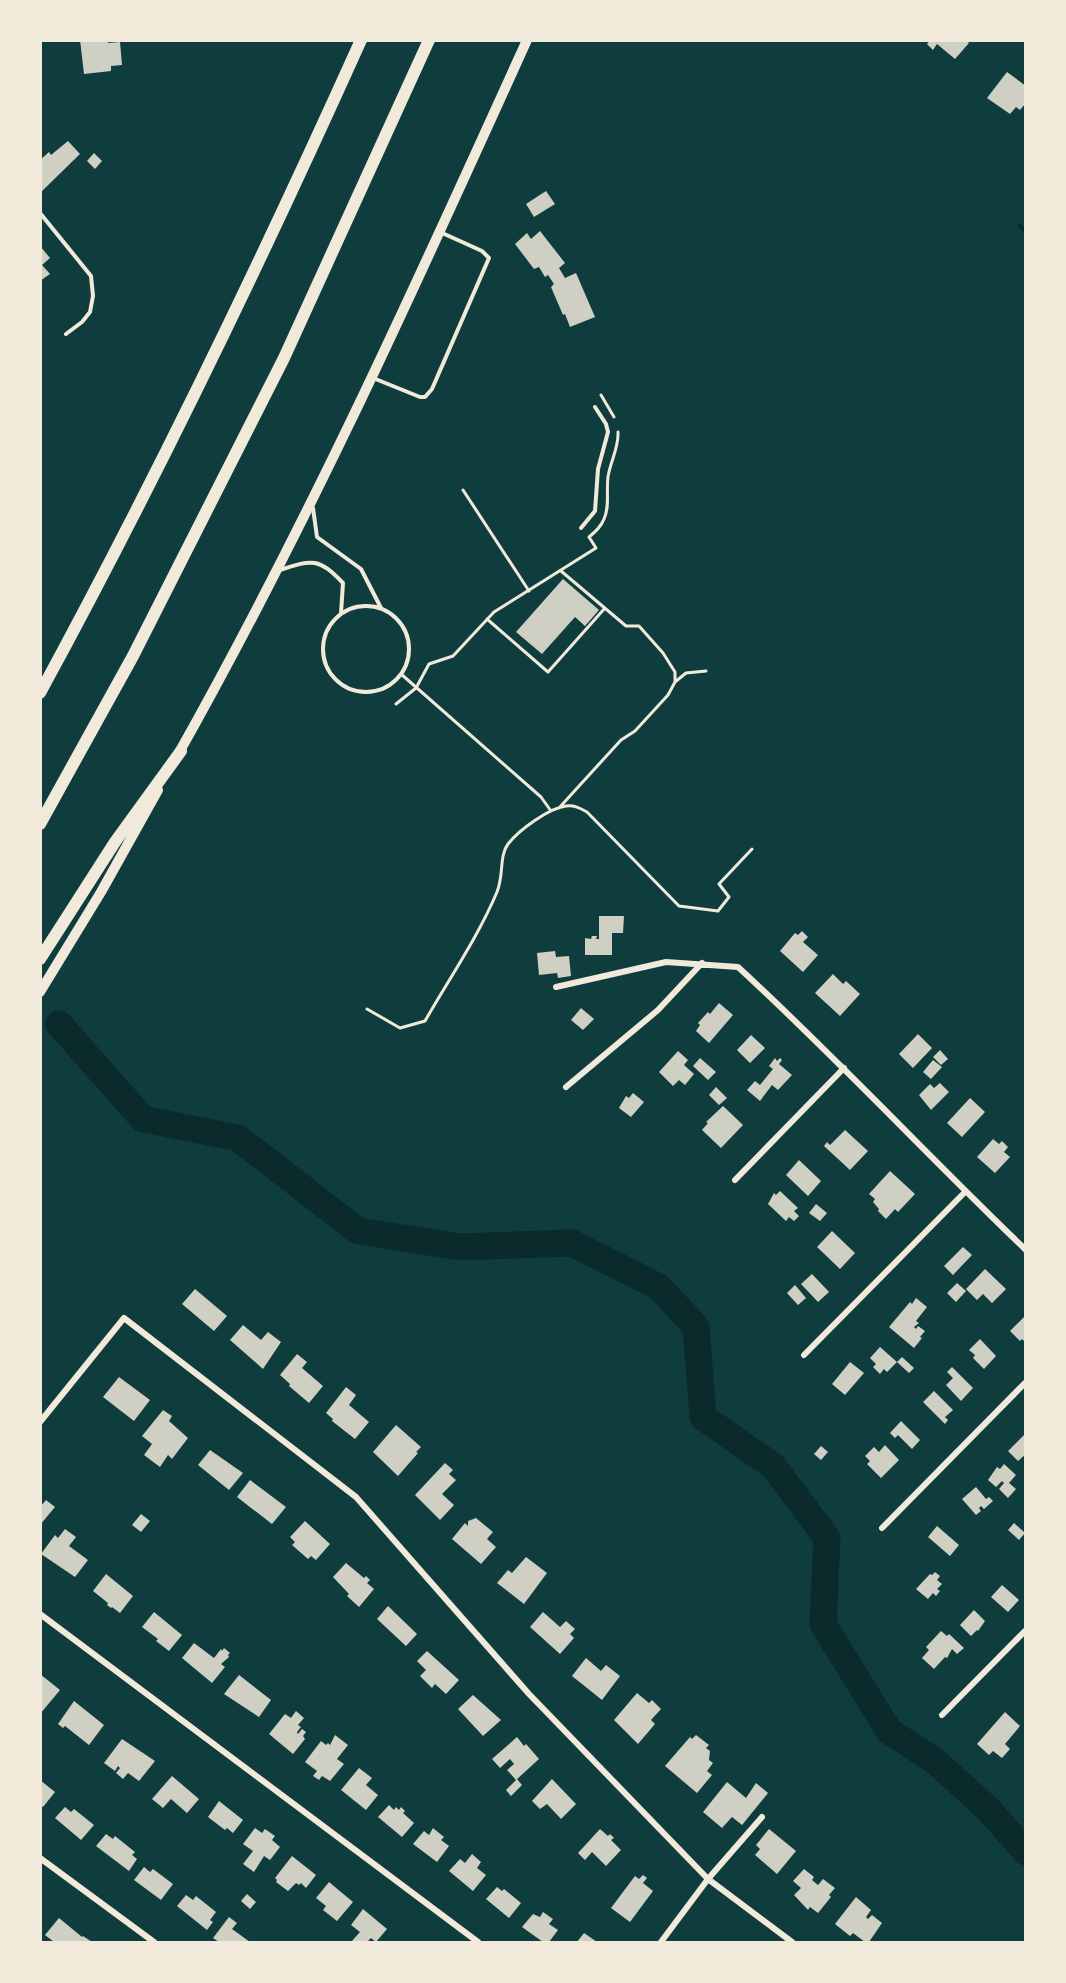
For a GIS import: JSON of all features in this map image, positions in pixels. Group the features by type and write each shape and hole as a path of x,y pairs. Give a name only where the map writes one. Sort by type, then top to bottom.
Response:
{"highway":[{"path":"40,693 125,535 225,336 361,40"},
{"path":"40,824 143,636 274,378 429,40"},
{"path":"40,959 115,842 180,751"}],"main road":[{"path":"40,992 101,892 277,571 372,378 526,40"}],"street":[{"path":"556,987 666,962 738,967 844,1068 965,1192 1026,1250"},
{"path":"566,1087 658,1010 702,963"},
{"path":"735,1180 844,1068"},
{"path":"804,1355 965,1192"},
{"path":"40,1422 124,1318 356,1497 529,1694 708,1880 792,1942"},
{"path":"882,1528 1026,1382"},
{"path":"40,1614 478,1942"},
{"path":"942,1715 1026,1630"},
{"path":"661,1942 708,1880 762,1817"},
{"path":"40,1858 154,1942"}],"lane":[{"path":"40,213 91,276 93,297 90,312 82,322 66,334"},
{"path":"372,378 420,397 425,397 432,388 489,258 482,251 440,232"},
{"path":"581,528 595,511 598,469 608,432 606,424 595,407"},
{"path":"312,502 317,537 361,569 382,608"},
{"path":"277,571 307,561 327,566 343,583 341,613"},
{"path":"368,605 382,608 399,620 409,639 410,653 406,666 387,687 373,692 358,692 344,687 333,678 325,665 322,650 328,629 341,613 354,607 368,605"}],"path":[{"path":"601,395 616,422"},
{"path":"396,704 416,688 429,664 453,656 494,612 596,548 589,537 598,530 604,520 608,504 608,478 619,441 618,431"},
{"path":"463,490 529,591"},
{"path":"561,571 626,626 639,626 663,653 675,672 675,682"},
{"path":"487,619 548,672 605,608"},
{"path":"558,809 621,740 635,731 668,695 675,682 686,673 706,671"},
{"path":"401,674 541,797 551,812"},
{"path":"367,1009 400,1028 425,1021 457,970 497,893 502,877 503,853 510,842 541,816 565,806 578,807 587,812 679,906 717,911 729,897 719,884 752,849"}],"building":[{"path":"80,40 120,42 122,65 111,66 111,71 84,74"},
{"path":"930,40 966,40 969,43 955,59 937,44 933,50 927,44"},
{"path":"1007,72 1026,86 1026,103 1020,110 1016,107 1010,114 987,98"},
{"path":"68,141 80,154 40,193 40,160 49,152 51,155"},
{"path":"94,153 102,161 95,169 87,161"},
{"path":"546,191 555,204 534,217 526,204"},
{"path":"540,231 565,263 559,268 565,278 576,273 595,317 570,327 551,287 554,284 548,275 545,277 539,267 534,269 515,244 527,233 531,239"},
{"path":"40,246 50,258 42,265 50,274 40,281"},
{"path":"563,579 599,610 585,626 575,617 542,654 516,632"},
{"path":"599,916 624,916 623,933 612,933 612,955 585,955 585,938 591,939 592,936 597,936 596,939 599,939"},
{"path":"802,931 808,937 803,942 818,955 803,972 780,951 795,933 798,935"},
{"path":"555,951 556,957 569,956 571,976 558,978 557,973 539,975 537,953"},
{"path":"833,974 843,984 846,981 860,994 840,1016 815,993"},
{"path":"719,1003 733,1015 709,1043 696,1031 700,1025 698,1023"},
{"path":"581,1008 594,1019 583,1030 571,1020"},
{"path":"918,1034 932,1048 913,1068 899,1054"},
{"path":"751,1035 765,1048 750,1063 737,1050"},
{"path":"940,1050 948,1059 941,1065 933,1057"},
{"path":"678,1051 688,1060 684,1065 694,1074 685,1085 679,1080 673,1086 659,1072"},
{"path":"700,1058 716,1072 708,1080 693,1066"},
{"path":"775,1058 777,1061 780,1058 782,1060 779,1064 792,1075 778,1090 772,1085 760,1101 747,1090 755,1081 760,1085 773,1069 769,1066"},
{"path":"933,1060 942,1067 931,1079 923,1072"},
{"path":"940,1083 949,1092 931,1110 919,1095 930,1084 934,1088"},
{"path":"716,1087 727,1098 719,1105 709,1095"},
{"path":"633,1093 644,1102 631,1117 619,1108 626,1096 629,1098"},
{"path":"970,1098 985,1112 962,1137 947,1123"},
{"path":"723,1106 743,1125 721,1148 702,1130 708,1123 706,1122"},
{"path":"845,1130 868,1151 850,1170 824,1146 827,1142 830,1145"},
{"path":"993,1139 999,1144 1002,1141 1008,1147 1004,1152 1010,1157 995,1173 977,1157"},
{"path":"799,1160 821,1181 808,1196 786,1175"},
{"path":"890,1171 915,1194 898,1212 895,1209 886,1219 873,1202 875,1199 869,1194"},
{"path":"780,1191 798,1208 794,1211 799,1216 794,1221 789,1217 786,1221 768,1204 774,1193 776,1195"},
{"path":"816,1204 827,1213 820,1221 809,1213"},
{"path":"832,1231 855,1253 840,1269 817,1247"},
{"path":"963,1247 972,1255 953,1275 944,1266"},
{"path":"985,1269 1006,1289 992,1303 983,1294 977,1300 966,1289"},
{"path":"812,1274 829,1292 818,1302 801,1284"},
{"path":"957,1283 966,1291 956,1302 947,1293"},
{"path":"795,1285 806,1298 798,1305 787,1293"},
{"path":"195,1289 227,1316 214,1331 182,1304"},
{"path":"916,1298 927,1307 916,1321 919,1323 914,1327 916,1329 918,1326 925,1331 914,1348 889,1327"},
{"path":"1026,1315 1026,1343 1022,1339 1020,1341 1010,1331"},
{"path":"243,1325 261,1340 268,1332 281,1342 263,1369 230,1340"},
{"path":"980,1339 996,1356 984,1369 973,1358 975,1355 969,1350"},
{"path":"880,1347 897,1362 887,1372 884,1369 880,1374 873,1367 876,1364 870,1358"},
{"path":"297,1354 307,1362 302,1368 323,1386 309,1403 280,1375"},
{"path":"902,1357 914,1368 909,1373 897,1362"},
{"path":"850,1362 864,1373 845,1395 832,1384"},
{"path":"952,1367 973,1388 961,1401 946,1385 953,1378 947,1372"},
{"path":"119,1377 150,1400 134,1421 103,1397"},
{"path":"346,1387 356,1395 349,1405 369,1422 355,1439 332,1421 333,1419 326,1413"},
{"path":"934,1391 953,1410 945,1417 948,1420 945,1424 923,1402"},
{"path":"163,1410 172,1416 169,1421 188,1438 172,1459 168,1455 160,1467 144,1455 152,1444 142,1436"},
{"path":"901,1421 920,1440 912,1449 898,1435 895,1438 890,1433"},
{"path":"396,1425 421,1447 398,1476 373,1452"},
{"path":"1026,1433 1026,1454 1018,1461 1008,1451"},
{"path":"885,1445 899,1460 881,1478 867,1464 870,1461 865,1456 874,1447 879,1452"},
{"path":"821,1446 828,1452 821,1460 814,1454"},
{"path":"210,1450 243,1473 229,1490 198,1465"},
{"path":"445,1463 453,1470 449,1474 456,1480 442,1494 454,1505 440,1520 415,1495"},
{"path":"1004,1464 1016,1475 1009,1483 1016,1489 1008,1498 999,1489 1004,1483 1002,1481 996,1487 988,1480 997,1467 1000,1469"},
{"path":"250,1480 286,1507 272,1524 237,1497"},
{"path":"976,1487 986,1499 989,1497 993,1501 984,1509 981,1506 979,1508 981,1511 976,1515 962,1499"},
{"path":"46,1500 55,1507 40,1525 40,1507"},
{"path":"141,1514 150,1521 141,1532 132,1525"},
{"path":"476,1518 493,1532 487,1539 496,1547 481,1564 452,1539 465,1523 468,1526 468,1521"},
{"path":"305,1521 330,1544 316,1560 311,1556 308,1559 292,1545 295,1542 290,1537"},
{"path":"1014,1523 1025,1533 1019,1540 1008,1530"},
{"path":"937,1526 959,1545 950,1556 928,1537"},
{"path":"65,1529 76,1537 69,1546 88,1560 75,1577 41,1554 55,1535 58,1538"},
{"path":"526,1557 547,1573 524,1604 497,1583 508,1570 512,1573"},
{"path":"346,1563 364,1578 366,1576 370,1580 367,1583 374,1589 359,1607 347,1596 349,1594 333,1577"},
{"path":"935,1572 940,1576 937,1580 942,1584 937,1589 940,1591 936,1596 933,1593 928,1599 916,1589 930,1574"},
{"path":"106,1574 133,1596 120,1613 107,1605 108,1603 93,1591"},
{"path":"1002,1585 1019,1600 1008,1612 991,1597"},
{"path":"388,1606 417,1634 406,1646 377,1619"},
{"path":"974,1610 985,1621 971,1636 960,1625"},
{"path":"154,1612 182,1635 169,1651 142,1627"},
{"path":"543,1612 560,1627 566,1621 575,1629 570,1634 574,1638 560,1654 530,1627"},
{"path":"941,1631 947,1636 949,1634 964,1648 957,1654 952,1649 947,1658 945,1657 934,1669 922,1658 929,1650 926,1647"},
{"path":"194,1643 214,1658 224,1648 230,1653 221,1664 225,1667 212,1683 182,1658"},
{"path":"427,1651 459,1680 446,1694 435,1684 432,1688 420,1676 426,1670 417,1661"},
{"path":"586,1658 601,1671 606,1665 620,1676 602,1700 572,1676"},
{"path":"40,1674 60,1690 40,1714"},
{"path":"239,1675 271,1700 259,1717 224,1694"},
{"path":"637,1693 649,1703 652,1700 661,1709 651,1720 655,1724 638,1744 614,1720"},
{"path":"473,1695 501,1720 483,1736 458,1709"},
{"path":"74,1701 104,1725 89,1745 65,1726 63,1728 58,1724"},
{"path":"296,1711 304,1718 298,1725 301,1727 297,1732 298,1734 302,1729 306,1732 303,1736 305,1739 293,1754 269,1734 285,1714 291,1718"},
{"path":"1005,1712 1020,1726 1005,1744 1010,1749 1002,1758 993,1751 989,1755 977,1744"},
{"path":"335,1735 348,1745 337,1759 344,1764 330,1781 322,1776 319,1780 313,1776 317,1771 305,1762 321,1741 330,1745"},
{"path":"696,1735 709,1745 706,1748 710,1751 709,1760 713,1763 707,1771 712,1775 697,1793 665,1766 690,1737 692,1739"},
{"path":"517,1737 539,1759 516,1780 507,1770 514,1764 510,1759 500,1768 492,1759"},
{"path":"122,1739 155,1761 139,1781 128,1773 123,1779 116,1773 120,1768 118,1766 115,1771 104,1763"},
{"path":"359,1768 372,1778 366,1785 378,1795 366,1810 341,1790"},
{"path":"172,1776 199,1799 187,1813 171,1799 163,1808 152,1799"},
{"path":"517,1779 522,1785 511,1796 506,1790"},
{"path":"552,1779 576,1804 561,1819 547,1804 540,1809 532,1801"},
{"path":"40,1780 55,1792 43,1807 40,1804"},
{"path":"727,1782 746,1798 756,1783 768,1793 742,1825 732,1817 722,1828 703,1812"},
{"path":"219,1801 243,1820 233,1833 208,1817"},
{"path":"389,1805 394,1810 396,1807 399,1810 401,1807 405,1811 403,1813 414,1823 402,1837 378,1817"},
{"path":"65,1807 71,1812 74,1809 94,1825 81,1840 55,1818"},
{"path":"255,1828 262,1833 265,1829 275,1836 272,1840 280,1847 270,1860 264,1856 254,1872 243,1864 253,1851 243,1844"},
{"path":"433,1828 444,1837 441,1840 449,1846 437,1862 413,1844 424,1831 429,1835"},
{"path":"600,1829 614,1838 611,1840 621,1850 606,1866 592,1852 585,1860 578,1853"},
{"path":"769,1829 796,1851 777,1874 755,1855 760,1849 756,1845"},
{"path":"106,1834 113,1839 115,1836 135,1852 132,1855 137,1859 129,1871 96,1846"},
{"path":"472,1854 481,1862 477,1868 486,1875 473,1891 449,1871 460,1859 465,1863"},
{"path":"292,1856 316,1875 306,1888 301,1883 299,1885 296,1883 288,1891 276,1882 275,1878"},
{"path":"144,1867 150,1872 153,1869 173,1884 161,1900 134,1880"},
{"path":"804,1869 814,1877 812,1880 818,1885 823,1879 835,1888 818,1913 810,1907 808,1910 794,1895 801,1888 793,1881"},
{"path":"643,1875 647,1878 643,1883 653,1891 630,1922 611,1908 635,1876 639,1879"},
{"path":"329,1882 353,1902 337,1921 323,1910 326,1906 316,1898"},
{"path":"497,1887 502,1891 504,1889 521,1903 509,1918 486,1899"},
{"path":"247,1894 256,1902 250,1909 241,1901"},
{"path":"186,1895 193,1900 196,1896 216,1912 207,1930 177,1906"},
{"path":"856,1897 871,1910 866,1917 868,1919 872,1915 882,1923 869,1942 865,1942 853,1933 850,1936 835,1924"},
{"path":"363,1909 387,1929 376,1942 371,1938 367,1942 352,1941 360,1932 351,1925"},
{"path":"543,1912 553,1919 549,1924 558,1930 549,1942 543,1942 522,1927 533,1914 540,1917"},
{"path":"229,1917 237,1923 232,1929 250,1942 219,1942 213,1938"},
{"path":"59,1918 82,1937 92,1942 54,1942 45,1935"},
{"path":"584,1933 597,1942 577,1942"}],"waterway":[{"path":"1020,226 1026,232"},
{"path":"59,1024 143,1119 238,1138 358,1231 460,1247 572,1243 659,1287 696,1327 703,1417 773,1466 827,1538 823,1624 889,1731 935,1761 988,1809 1026,1852"}]}
